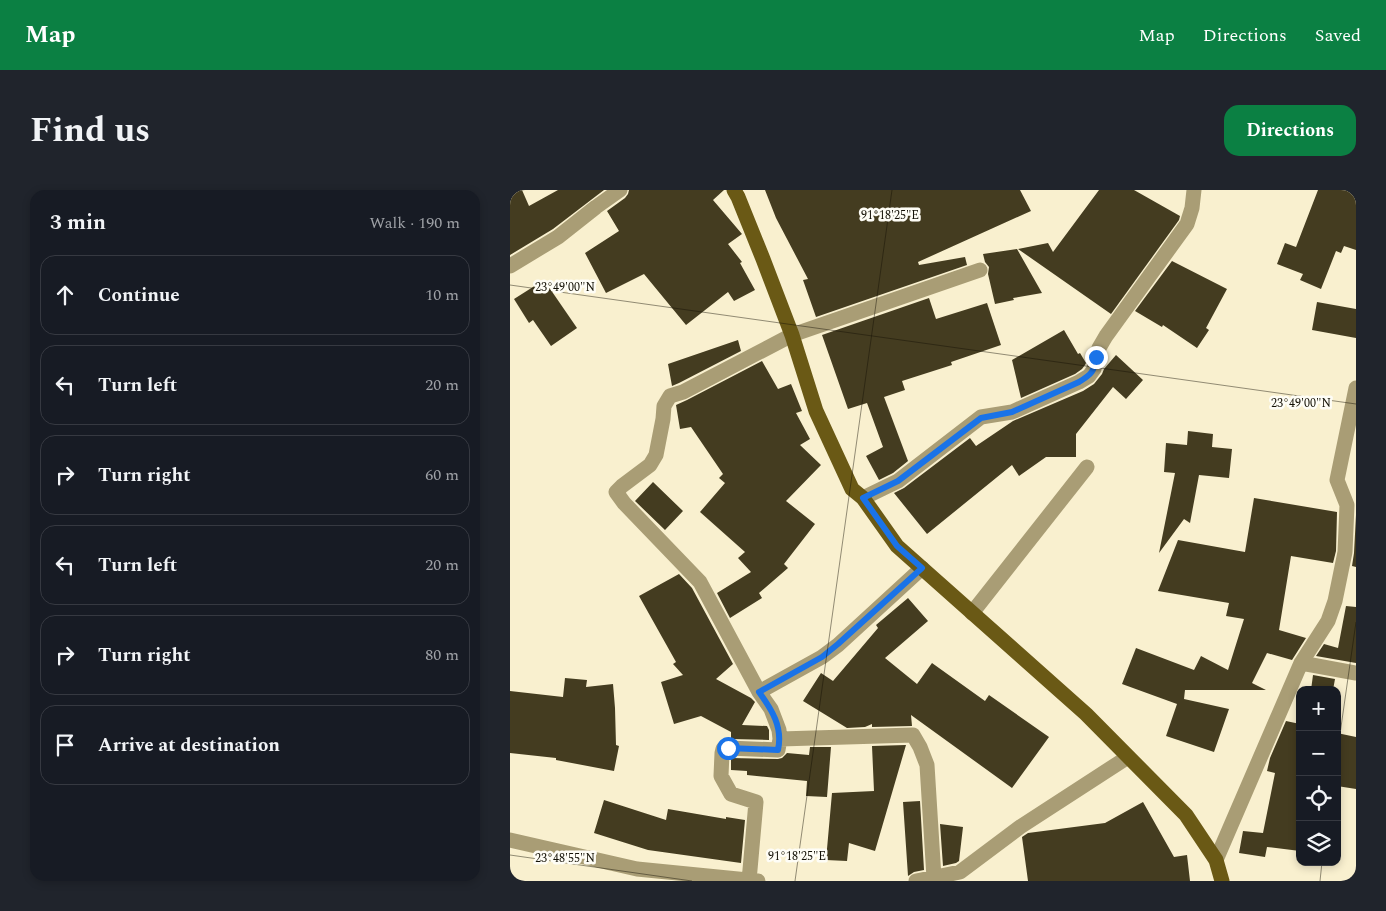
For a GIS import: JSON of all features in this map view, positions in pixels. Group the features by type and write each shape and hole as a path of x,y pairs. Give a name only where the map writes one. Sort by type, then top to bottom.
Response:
{"main road":[{"path":"734,190 792,335 816,411 852,489 863,498 897,546 1086,714 1186,815 1216,860 1222,881"}],"street":[{"path":"510,266 558,237 620,190"},
{"path":"863,498 898,481 981,418 1012,412 1089,376 1094,369 1099,348 1106,336 1188,224 1194,190"},
{"path":"749,881 756,802 731,794 721,776 722,753 724,749 728,748 778,750 779,730 771,709 759,692 700,582 624,503 616,492 650,464 656,455 664,406 670,396 683,392 792,335 980,270"},
{"path":"1216,860 1301,663 1328,621 1335,601 1345,552 1347,505 1337,480 1356,388"},
{"path":"972,613 1087,467"},
{"path":"759,692 828,653 922,568"},
{"path":"1301,663 1356,673"},
{"path":"780,739 913,735 927,765 934,878"},
{"path":"916,881 960,872 1020,827 1128,757"},
{"path":"510,840 637,869 758,881"}],"building":[{"path":"510,190 522,190 529,206 558,190 604,190 553,229 510,255"},
{"path":"629,190 724,190 713,200 742,234 728,244 742,262 740,263 755,290 734,301 728,292 686,325 644,274 606,293 585,253 619,231 607,211 625,198"},
{"path":"765,190 1020,190 1031,211 918,262 919,265 965,257 967,265 816,317 803,280 808,279 776,218"},
{"path":"1099,190 1134,190 1180,216 1111,314 1018,249 1048,243 1053,252"},
{"path":"1318,190 1356,190 1356,250 1344,246 1341,253 1336,251 1321,289 1300,280 1303,274 1277,264 1285,243 1296,247"},
{"path":"1017,249 1042,293 1013,298 1014,300 995,304 988,274 989,267 985,262 983,254"},
{"path":"1172,261 1227,289 1206,328 1209,330 1197,348 1163,325 1162,327 1135,311"},
{"path":"544,280 577,328 551,346 533,320 529,323 514,299"},
{"path":"929,298 936,319 987,303 1001,345 951,362 952,365 902,381 905,390 884,397 908,461 893,473 879,480 866,456 883,447 867,403 848,409 822,335"},
{"path":"1317,302 1356,309 1356,338 1312,330"},
{"path":"1064,330 1078,354 1080,353 1086,363 1085,365 1075,374 1021,398 1012,360"},
{"path":"738,340 741,351 672,386 668,364"},
{"path":"1116,355 1143,380 1126,399 1113,387 1076,434 1076,457 1046,457 1019,476 1012,465 927,534 894,493 904,488 970,438 976,446 1013,421 1083,391 1094,384"},
{"path":"762,361 778,389 791,384 802,411 796,413 810,439 800,445 821,465 786,501 815,524 784,564 788,568 759,593 762,598 730,618 717,593 751,572 738,558 745,552 700,512 725,483 719,478 723,474 691,427 680,429 676,405"},
{"path":"1188,431 1213,434 1212,447 1232,449 1229,478 1199,475 1190,523 1184,519 1159,553 1175,473 1164,472 1166,443 1187,445"},
{"path":"653,482 683,511 665,530 635,501"},
{"path":"1254,498 1337,512 1336,551 1333,563 1291,556 1279,630 1306,638 1292,660 1267,653 1252,683 1266,690 1185,690 1184,699 1229,709 1214,752 1166,736 1177,704 1122,684 1136,648 1194,670 1201,656 1228,670 1244,619 1226,616 1229,603 1158,591 1178,540 1245,552"},
{"path":"1356,515 1356,567 1352,566"},
{"path":"679,574 692,588 733,664 716,679 755,702 742,725 767,726 769,740 731,739 731,732 701,716 674,724 661,682 683,675 673,664 676,662 639,596"},
{"path":"908,598 928,621 885,658 917,684 932,663 985,701 989,695 1049,737 1012,788 911,715 912,726 872,727 872,724 865,727 847,728 803,701 821,673 833,681 878,628 876,625"},
{"path":"1346,606 1356,607 1356,663 1316,656 1324,644 1338,648"},
{"path":"1313,675 1335,679 1334,686 1312,686"},
{"path":"565,678 587,680 586,687 613,684 616,745 619,746 614,771 556,760 556,758 510,753 510,691 563,697"},
{"path":"1286,721 1296,723 1296,851 1267,847 1265,857 1239,853 1243,831 1263,833 1275,773 1267,771 1270,758"},
{"path":"1341,734 1356,737 1356,789 1341,787"},
{"path":"906,745 875,851 849,843 847,861 826,860 832,793 874,791 872,746"},
{"path":"810,747 831,747 827,797 806,796 807,781 747,775 747,771 731,770 731,758 778,759 787,753 809,755"},
{"path":"604,800 666,820 668,809 726,819 726,817 745,820 741,863 648,850 594,833"},
{"path":"920,801 924,870 914,872 908,876 903,802"},
{"path":"1143,802 1174,857 1187,855 1190,881 1028,881 1022,837 1028,833 1105,823"},
{"path":"940,824 963,827 959,861 956,863 943,866"}],"route":[{"path":"728,748 778,750 779,730 771,709 759,692 822,657 922,568 897,546 863,498 898,481 981,418 1012,412 1089,376 1094,369 1096,357"}]}
